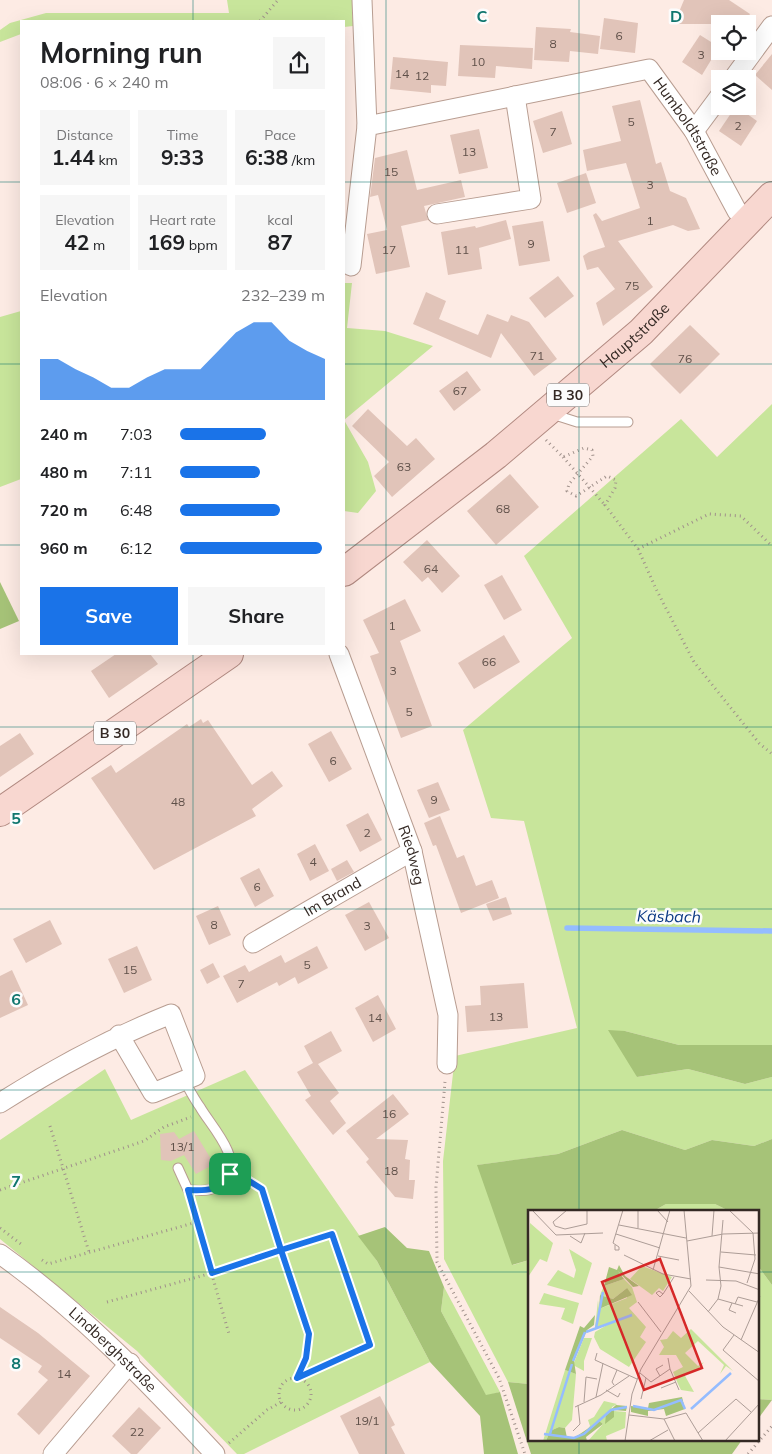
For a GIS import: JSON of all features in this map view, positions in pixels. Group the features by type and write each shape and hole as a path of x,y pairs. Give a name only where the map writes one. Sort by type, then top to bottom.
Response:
{"main road":[{"name":"Hauptstraße","path":"345,571 540,418 641,332 772,196"},
{"name":"B 30","path":"0,812 228,655"}],"street":[{"path":"350,266 366,126 362,0"},
{"path":"740,70 772,26"},
{"name":"Humboldtstraße","path":"366,126 648,69 694,131 737,211 748,222"},
{"path":"437,214 531,199 515,96"},
{"path":"694,131 711,108"},
{"name":"Riedweg","path":"339,655 412,851 448,1015 447,1064"},
{"name":"Im Brand","path":"254,943 412,851"},
{"path":"0,1103 39,1078 119,1035 171,1014 196,1076 153,1093 119,1035"},
{"name":"Lindberghstraße","path":"0,1254 28,1274 130,1363 220,1451"},
{"path":"53,1454 130,1363"}],"lane":[{"path":"540,418 577,422 628,422"},
{"path":"178,1168 188,1190 204,1191 220,1187 230,1174 231,1158 220,1136 184,1080"}],"path":[{"path":"261,20 278,0"},
{"path":"540,418 563,457 605,505 638,549 694,662 759,743 772,754"},
{"path":"563,457 584,448 592,450 594,456 569,484 567,491 576,496 607,476 616,480 615,488 605,505"},
{"path":"638,549 709,514 741,516 772,546"},
{"path":"447,1064 436,1187 437,1262 499,1378 525,1454"},
{"path":"0,1190 144,1141 164,1127 203,1112"},
{"path":"50,1126 89,1252"},
{"path":"230,1174 246,1179 262,1189 309,1334 306,1358 297,1378"},
{"path":"188,1190 229,1334"},
{"path":"40,1258 48,1264 197,1222"},
{"path":"0,1228 24,1246"},
{"path":"107,1302 212,1273 332,1234 370,1345 297,1378 286,1380 281,1386 279,1394 281,1402 287,1408 296,1410 304,1408 310,1401 311,1393 308,1385 302,1379 297,1378"},
{"path":"220,1451 233,1437 267,1410 281,1402"},
{"path":"760,1440 772,1426"},
{"path":"748,1454 758,1442"}],"green space":[{"path":"227,0 352,0 353,26 345,27 345,20 21,20 46,13 229,13"},
{"path":"20,20 20,34 0,42 0,30 10,23"},
{"path":"345,283 352,283 347,328 385,331 433,346 345,419"},
{"path":"20,311 20,479 0,487 0,317"},
{"path":"772,404 772,1045 679,1045 625,1031 637,1077 688,1069 745,1084 772,1077 772,1139 754,1146 712,1140 685,1150 622,1130 558,1154 478,1165 513,1265 528,1260 528,1384 508,1382 444,1259 443,1161 455,1056 577,1028 524,821 491,818 463,730 572,638 524,556 681,419 717,457"},
{"path":"345,422 368,462 376,491 358,513 345,511"},
{"path":"0,582 19,621 0,629"},
{"path":"608,1030 625,1031 679,1045 772,1045 772,1077 745,1084 688,1069 637,1077"},
{"path":"105,1069 131,1120 245,1070 377,1261 430,1362 244,1454 237,1454 137,1351 0,1239 0,1140"},
{"path":"622,1130 685,1150 712,1140 754,1146 772,1139 772,1285 760,1269 760,1210 727,1210 715,1204 666,1204 656,1210 528,1210 528,1260 512,1265 477,1165 558,1154"},
{"path":"666,1204 715,1204 727,1210 656,1210"},
{"path":"385,1227 407,1248 429,1251 444,1287 441,1311 486,1395 500,1392 518,1454 484,1454 480,1416 430,1362 377,1261 358,1236"},
{"path":"760,1269 772,1285 772,1400 760,1399"},
{"path":"444,1287 500,1392 486,1396 441,1311"},
{"path":"508,1382 528,1384 528,1442 741,1442 732,1454 531,1454"},
{"path":"760,1399 772,1400 760,1416"}],"building":[{"path":"684,0 729,0 750,14 711,15 711,24 674,24"},
{"path":"604,18 638,23 635,53 600,49"},
{"path":"536,27 571,29 570,32 600,36 598,54 570,51 569,62 534,60"},
{"path":"700,35 711,42 711,60 702,75 682,62"},
{"path":"460,45 533,48 532,69 496,66 495,78 458,76"},
{"path":"772,54 772,90 756,74"},
{"path":"393,57 448,62 446,86 431,85 431,93 390,89"},
{"path":"640,100 656,164 661,162 670,191 686,198 700,229 688,231 673,225 618,241 653,287 603,326 596,303 615,289 598,267 587,270 583,256 605,247 593,215 596,213 602,221 640,208 626,163 587,171 583,150 621,141 612,106"},
{"path":"562,111 572,144 543,153 533,121"},
{"path":"730,115 749,115 757,121 741,146 719,131"},
{"path":"479,129 488,168 459,174 450,135"},
{"path":"407,150 417,190 461,180 465,197 424,206 428,220 401,226 410,267 376,274 367,234 387,230 378,195 370,197 375,158"},
{"path":"586,173 596,203 567,213 557,183"},
{"path":"506,220 511,239 479,248 482,269 448,275 441,232 475,226 476,228"},
{"path":"543,221 550,261 519,266 512,226"},
{"path":"558,276 574,296 545,318 529,298"},
{"path":"426,292 446,301 439,319 478,335 487,314 508,322 511,315 529,322 557,359 534,376 501,333 491,358 413,324"},
{"path":"690,325 720,354 680,394 650,364"},
{"path":"467,371 481,390 454,411 439,391"},
{"path":"368,409 407,446 416,438 435,459 392,497 374,476 389,462 352,426"},
{"path":"510,474 539,507 496,545 467,511"},
{"path":"427,540 460,576 442,593 428,577 422,582 403,562"},
{"path":"502,575 522,610 504,620 484,585"},
{"path":"405,599 421,631 400,641 432,726 401,738 370,656 379,653 363,620"},
{"path":"504,635 520,662 474,689 458,663"},
{"path":"115,655 151,655 158,664 109,698 91,671"},
{"path":"201,719 203,723 208,720 252,785 272,771 283,786 252,809 256,816 154,870 91,778 111,765 116,773 187,724 189,727"},
{"path":"331,731 352,769 329,782 308,744"},
{"path":"20,733 34,754 0,777 0,746"},
{"path":"438,782 450,810 429,818 417,790"},
{"path":"368,813 382,840 360,852 346,825"},
{"path":"440,816 457,858 464,855 476,886 492,880 499,898 461,913 436,845 433,846 424,823"},
{"path":"315,844 329,871 310,881 297,854"},
{"path":"347,860 354,872 337,881 331,869"},
{"path":"259,868 274,896 255,907 240,878"},
{"path":"506,897 512,914 493,921 486,904"},
{"path":"369,902 389,938 365,951 345,915"},
{"path":"218,906 231,935 209,945 196,916"},
{"path":"50,920 62,944 26,963 13,939"},
{"path":"137,946 152,980 124,993 108,959"},
{"path":"317,946 328,968 298,984 295,977 279,986 277,982 237,1003 223,976 245,965 249,972 281,955 285,963"},
{"path":"213,963 220,977 207,984 200,970"},
{"path":"12,970 28,1005 0,1018 0,976"},
{"path":"524,983 528,1028 467,1032 465,1006 481,1005 480,986"},
{"path":"378,995 396,1029 373,1042 355,1008"},
{"path":"331,1031 342,1051 318,1064 339,1093 330,1101 346,1123 333,1135 305,1100 311,1096 297,1072 313,1063 304,1046"},
{"path":"393,1094 409,1114 376,1139 408,1140 405,1159 410,1160 409,1180 415,1180 413,1199 395,1197 366,1162 369,1159 346,1131"},
{"path":"194,1131 214,1164 196,1174 184,1155 171,1161 161,1160 160,1134 174,1132 179,1139"},
{"path":"0,1307 38,1333 90,1376 39,1435 17,1414 48,1380 38,1372 42,1366 0,1338"},
{"path":"380,1396 395,1425 391,1427 405,1454 359,1454 340,1416"},
{"path":"139,1407 161,1428 137,1454 131,1454 112,1436"}],"waterway":[{"name":"Käsbach","path":"567,928 772,931"}],"route":[{"path":"230,1174 220,1187 204,1191 188,1190 212,1273 281,1250 309,1334 306,1358 297,1378 370,1345 332,1234 281,1250 262,1189 246,1179 230,1174"}]}
